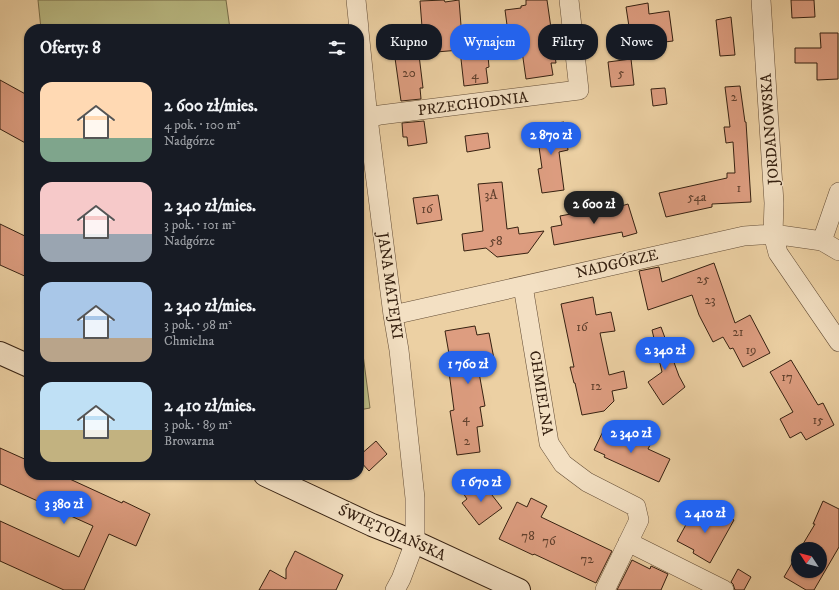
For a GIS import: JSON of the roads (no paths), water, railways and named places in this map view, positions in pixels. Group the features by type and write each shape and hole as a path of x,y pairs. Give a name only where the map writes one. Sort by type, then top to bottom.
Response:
{"street":[{"name":"JANA MATEJKI","path":"356,0 358,24"},
{"name":"PRZECHODNIA","path":"368,118 388,114 579,90 569,0"},
{"name":"JORDANOWSKA","path":"762,0 774,203 772,234"},
{"name":"JANA MATEJKI","path":"364,79 393,315 399,350 415,498 415,542"},
{"path":"822,241 839,192"},
{"name":"NADGÓRZE","path":"393,315 744,236 772,234 822,241 839,251"},
{"path":"772,234 778,253 839,342"},
{"name":"CHMIELNA","path":"523,286 549,444 563,464 587,482 636,507 639,520 605,590"},
{"path":"0,353 24,364"},
{"name":"ŚWIĘTOJAŃSKA","path":"275,480 519,590"},
{"path":"395,590 401,579 415,542"},
{"path":"628,542 724,590"}]}
